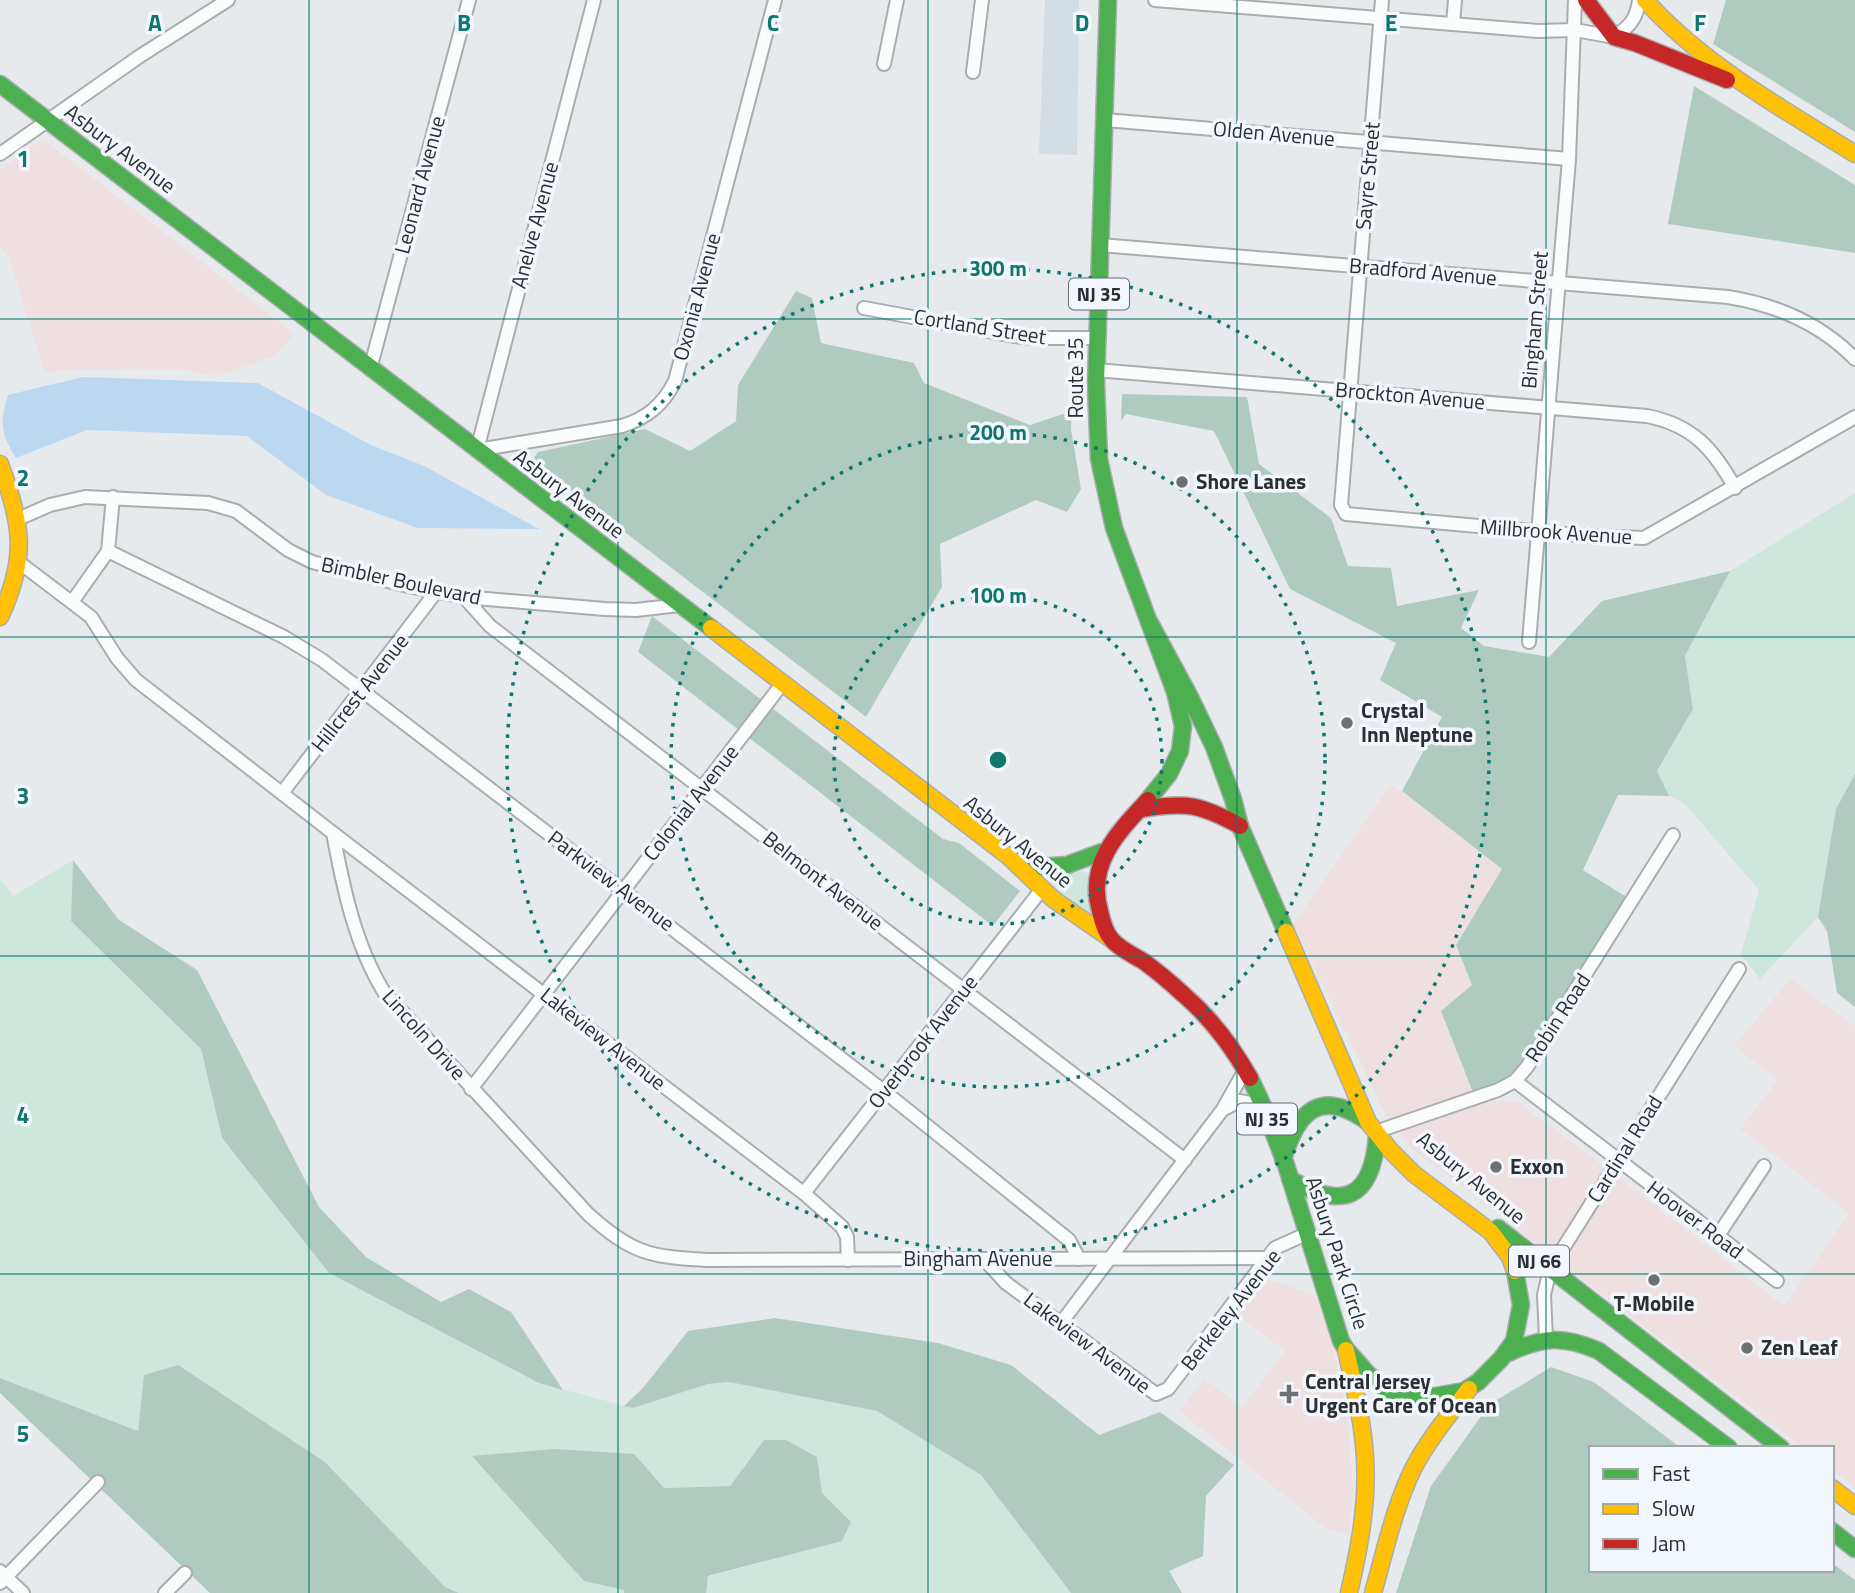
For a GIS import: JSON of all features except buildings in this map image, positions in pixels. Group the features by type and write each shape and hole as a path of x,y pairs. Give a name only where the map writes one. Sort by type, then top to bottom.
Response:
{"main road":[{"name":"Route 35","path":"1108,0 1096,370 1097,442 1109,516 1126,570 1150,623"},
{"path":"1586,0 1615,37 1689,63 1761,94"},
{"path":"1645,0 1678,35 1761,94 1855,154"},
{"name":"Asbury Avenue","path":"0,84 1023,868 1033,882 1111,939"},
{"path":"0,464 18,519 20,563 11,595 0,617"},
{"name":"NJ 35","path":"1102,852 1142,809 1179,753 1183,727 1150,623"},
{"name":"NJ 35","path":"1150,623 1214,746 1231,787 1240,826"},
{"path":"1142,809 1181,803 1196,804 1240,826"},
{"name":"Asbury Park Circle","path":"1111,939 1189,998 1220,1031 1245,1070 1283,1159 1346,1349 1373,1381 1395,1393 1435,1397 1469,1389 1508,1353 1519,1322 1519,1283 1511,1260 1501,1242 1415,1174 1377,1129 1333,1041 1240,826"},
{"path":"1023,868 1067,865 1102,852"},
{"path":"1102,852 1096,895 1111,939"},
{"path":"1283,1159 1295,1126 1305,1114 1318,1106 1345,1108 1377,1129 1376,1160 1369,1178 1362,1186 1346,1195 1327,1197 1316,1195 1290,1179"},
{"name":"Asbury Avenue","path":"1377,1129 1422,1168 1777,1446"},
{"path":"1508,1353 1534,1340 1546,1339 1570,1340 1599,1351 1726,1446"},
{"name":"NJ 35","path":"1346,1349 1363,1437 1365,1474 1362,1536 1349,1593"},
{"name":"NJ 35","path":"1373,1593 1398,1506 1412,1471 1432,1437 1469,1389"},
{"path":"1834,1490 1855,1506"},
{"path":"1834,1533 1855,1549"}],"street":[{"path":"0,154 228,0"},
{"name":"Leonard Avenue","path":"370,369 469,0"},
{"name":"Anelve Avenue","path":"477,450 594,0"},
{"name":"Oxonia Avenue","path":"477,450 622,426 640,420 653,411 670,392 775,0"},
{"path":"884,64 897,0"},
{"path":"973,72 982,0"},
{"path":"1154,0 1538,31 1575,30 1615,37 1633,21 1639,0"},
{"name":"Sayre Street","path":"1351,516 1346,514 1341,505 1382,0"},
{"path":"1453,24 1455,0"},
{"name":"Bingham Street","path":"1529,642 1569,159 1575,0"},
{"name":"Olden Avenue","path":"1105,120 1569,159"},
{"name":"Bradford Avenue","path":"1100,245 1751,301 1802,320 1834,340 1855,359"},
{"name":"Cortland Street","path":"864,308 1025,337 1097,338"},
{"name":"Brockton Avenue","path":"1096,370 1647,415 1675,424 1694,435 1713,452 1735,488"},
{"name":"Millbrook Avenue","path":"1351,516 1644,538 1855,417"},
{"name":"Bimbler Boulevard","path":"18,519 67,500 85,497 223,506 236,511 288,550 312,562 436,592 464,597 605,609 636,610 679,605"},
{"path":"72,602 108,551 113,497"},
{"name":"Parkview Avenue","path":"108,551 284,637 322,660 885,1092 1069,1240 1079,1259"},
{"path":"20,563 91,617 117,659 136,680 333,833"},
{"name":"Hillcrest Avenue","path":"282,793 436,592"},
{"name":"Belmont Avenue","path":"464,597 490,626 1185,1160"},
{"name":"Colonial Avenue","path":"471,1088 782,684"},
{"name":"Lakeview Avenue","path":"333,833 804,1193 842,1227 848,1237 848,1260"},
{"name":"Lincoln Drive","path":"333,833 341,875 365,958 374,976 395,1005 588,1214 611,1235 635,1249 669,1258 848,1260"},
{"name":"Robin Road","path":"1377,1129 1498,1090 1515,1081 1673,835"},
{"name":"Overbrook Avenue","path":"804,1193 1042,889"},
{"name":"Cardinal Road","path":"1546,1339 1544,1295 1550,1269 1739,969"},
{"path":"1061,1323 1223,1109 1245,1070"},
{"name":"Hoover Road","path":"1515,1081 1777,1282"},
{"path":"1223,1109 1239,1101 1262,1105"},
{"path":"1717,1237 1764,1166"},
{"name":"Berkeley Avenue","path":"1161,1394 1175,1381 1275,1248 1306,1234"},
{"path":"1109,1258 1266,1258"},
{"name":"Bingham Avenue","path":"848,1260 1109,1258"},
{"name":"Lakeview Avenue","path":"984,1259 1006,1283 1156,1394 1161,1394"},
{"path":"23,1593 2,1577 98,1482"},
{"path":"165,1593 185,1573"}],"shaded area":[{"path":"1045,0 1079,0 1077,155 1039,154"},
{"path":"43,139 295,334 275,356 217,376 179,369 65,370 45,373 9,259 0,247 0,170"},
{"path":"1390,785 1402,791 1502,869 1456,945 1472,985 1476,1100 1518,1102 1784,1306 1849,1213 1740,1129 1778,1080 1734,1046 1790,979 1855,1026 1855,1488 1834,1472 1834,1446 1800,1446 1409,1146 1383,1109 1293,924"},
{"path":"1266,1278 1315,1295 1332,1342 1348,1414 1353,1489 1350,1534 1328,1530 1179,1411 1204,1378 1242,1407 1285,1351 1238,1315"}],"green space":[{"path":"1726,0 1855,0 1855,132 1713,44"},
{"path":"1694,86 1855,185 1855,253 1668,224"},
{"path":"796,291 812,298 821,343 914,363 924,383 1030,425 1072,411 1071,429 1081,489 1067,512 1036,500 940,544 942,587 866,717 532,461 538,452 645,429 690,451 736,421 738,385"},
{"path":"1122,394 1247,397 1259,464 1331,518 1348,566 1391,568 1397,606 1479,590 1461,628 1484,646 1549,657 1602,601 1730,571 1685,656 1693,709 1657,771 1669,796 1618,795 1583,870 1633,901 1522,1084 1476,1100 1441,1011 1472,985 1456,945 1502,869 1402,791 1442,717 1380,680 1396,643 1290,589 1214,431 1126,414 1121,421"},
{"path":"1855,493 1855,774 1836,809 1818,917 1760,979 1741,954 1759,890 1684,803 1669,796 1657,772 1693,709 1685,656 1730,571"},
{"path":"652,616 943,839 959,843 1020,891 993,926 638,652"},
{"path":"1855,774 1855,1007 1837,993 1827,931 1818,917 1836,809"},
{"path":"73,860 71,921 201,1049 222,1138 329,1273 539,1383 633,1408 708,1384 729,1382 877,1411 981,1475 1071,1593 706,1593 708,1577 841,1541 851,1522 822,1493 817,1457 764,1440 730,1486 664,1488 624,1593 459,1593 445,1587 144,1375 138,1431 0,1378 0,879 13,896"},
{"path":"73,860 119,920 197,970 319,1207 366,1257 441,1302 469,1289 511,1312 563,1390 539,1383 329,1273 222,1138 201,1049 71,921"},
{"path":"1084,871 1088,874 1097,923 1048,884 1053,876"},
{"path":"775,1318 938,1343 1011,1365 1099,1435 1160,1412 1234,1465 1206,1496 1203,1556 1169,1571 1182,1593 1071,1593 981,1475 877,1411 729,1382 708,1384 633,1408 624,1406 643,1388 688,1331"},
{"path":"178,1365 325,1462 445,1587 459,1593 210,1593 0,1393 0,1378 138,1431 144,1375"},
{"path":"1551,1367 1594,1382 1678,1446 1589,1446 1589,1572 1834,1572 1834,1564 1855,1580 1855,1593 1396,1593 1431,1486 1490,1404"},
{"path":"764,1440 786,1440 817,1457 822,1493 851,1522 842,1541 708,1576 706,1593 624,1593 624,1590 584,1581 472,1456 554,1449 634,1454 664,1488 730,1486"}],"water":[{"path":"83,377 258,383 371,445 424,466 539,529 418,528 326,495 247,436 87,430 16,458 3,428 8,395"}],"traffic: fast":[{"path":"1108,0 1096,384 1099,459 1114,528 1175,692 1183,726 1180,751 1169,774 1148,800"},
{"path":"0,84 711,628"},
{"path":"1150,623 1214,747 1240,826 1286,932"},
{"path":"1023,868 1067,865 1102,852"},
{"path":"1250,1078 1286,1165 1341,1341 1368,1374 1387,1390 1407,1396 1430,1397 1464,1391 1478,1382 1501,1359 1514,1341 1521,1305 1515,1271"},
{"path":"1283,1159 1296,1128 1313,1109 1337,1107 1368,1122"},
{"path":"1290,1179 1325,1195 1340,1196 1352,1193 1369,1174 1377,1136"},
{"path":"1498,1228 1778,1446"},
{"path":"1508,1353 1553,1340 1575,1342 1599,1351 1726,1446"},
{"path":"1834,1533 1855,1549"}],"traffic: slow":[{"path":"1645,0 1667,23 1718,65 1855,154"},
{"path":"0,464 13,505 19,541 15,576 0,617"},
{"path":"711,628 1008,856 1053,899 1111,939"},
{"path":"1286,932 1368,1122 1414,1174 1491,1232 1510,1257 1515,1271"},
{"path":"1346,1350 1360,1417 1366,1475 1362,1526 1349,1593"},
{"path":"1373,1593 1395,1514 1413,1469 1432,1438 1469,1389"},
{"path":"1834,1490 1855,1506"}],"traffic: jam":[{"path":"1586,0 1614,37 1727,80"},
{"path":"1148,800 1116,836 1101,863 1097,894 1104,926 1115,943 1159,973 1204,1014 1229,1044 1250,1078"},
{"path":"1142,809 1193,807 1214,813 1240,826"}],"place":[{"name":"Shore Lanes","path":"1182,482"},
{"name":"Crystal Inn Neptune","path":"1347,723"},
{"name":"Exxon","path":"1496,1167"},
{"name":"T-Mobile","path":"1654,1280"},
{"name":"Zen Leaf","path":"1747,1348"},
{"name":"Central Jersey Urgent Care of Ocean","path":"1289,1394"}]}
